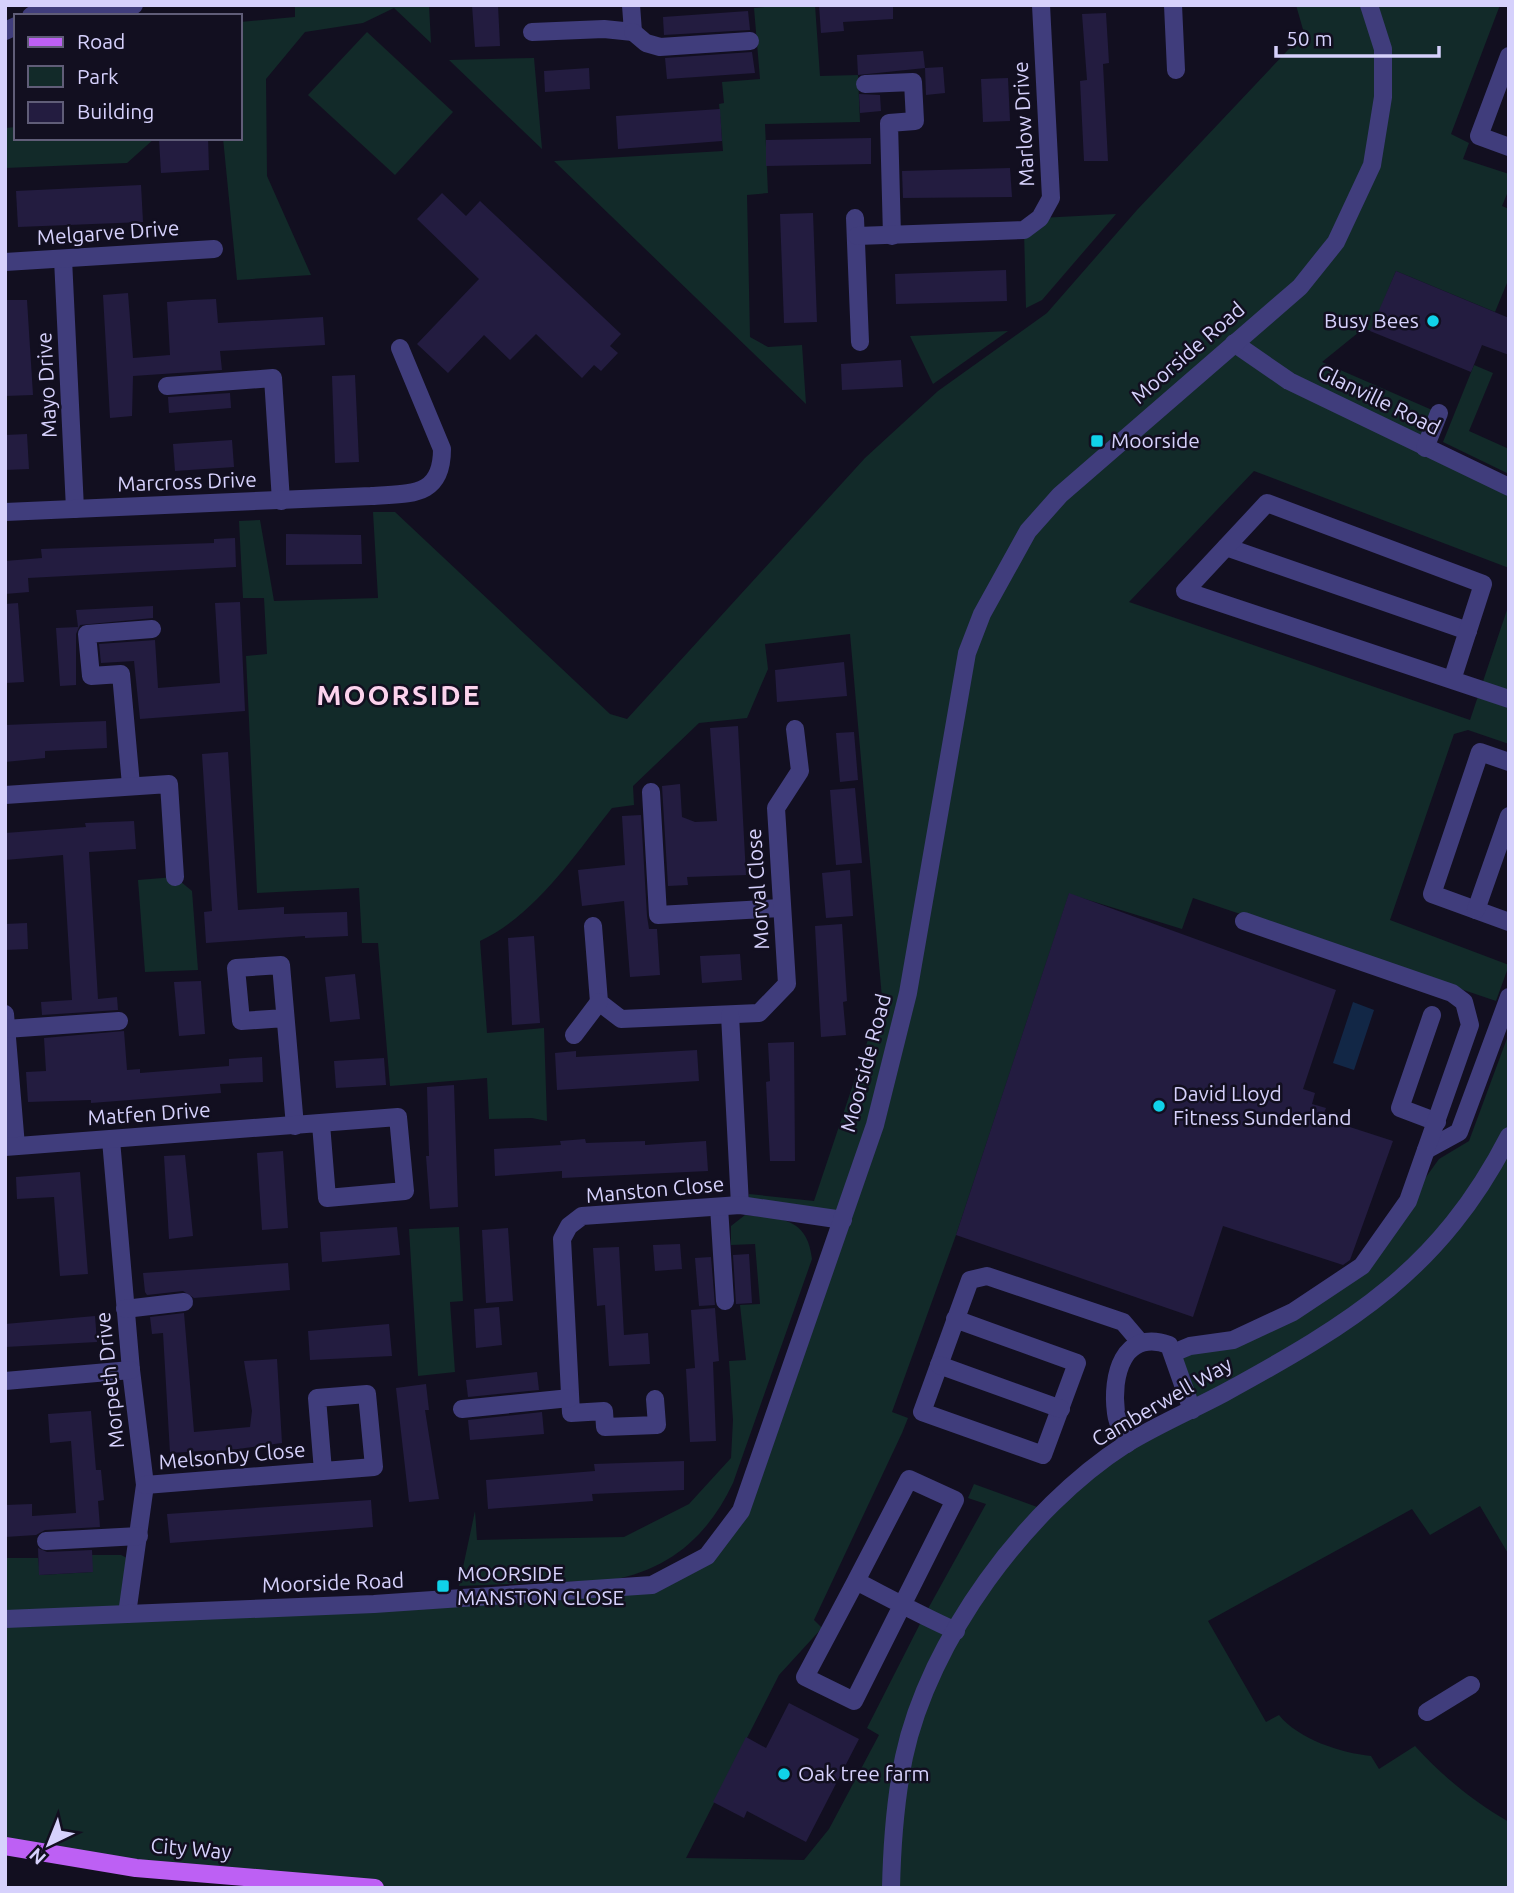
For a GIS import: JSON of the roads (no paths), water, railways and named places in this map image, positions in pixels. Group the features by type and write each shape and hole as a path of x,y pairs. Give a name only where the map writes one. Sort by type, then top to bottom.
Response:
{"main road":[{"name":"City Way","path":"5,1846 136,1868 374,1888"}],"street":[{"path":"35,11 134,5"},
{"path":"631,5 633,32"},
{"name":"Marlow Drive","path":"857,236 1024,230 1040,218 1051,198 1041,5"},
{"path":"1173,5 1176,70"},
{"name":"Moorside Road","path":"5,1619 428,1601 652,1585 706,1556 741,1511 875,1125 908,993 954,715 967,653 982,614 1028,531 1060,495 1300,287 1336,242 1372,166 1383,97 1383,49 1368,5"},
{"path":"532,32 604,29 633,32 646,43 660,47 750,41"},
{"path":"1509,56 1479,136 1509,147"},
{"path":"865,84 913,82 915,121 889,124 892,236"},
{"path":"855,218 860,342"},
{"name":"Melgarve Drive","path":"5,262 214,248"},
{"name":"Mayo Drive","path":"63,259 75,509"},
{"name":"Glanville Road","path":"1234,344 1289,381 1509,487"},
{"name":"Marcross Drive","path":"5,512 281,501 424,490 435,481 442,467 442,449 400,348"},
{"path":"167,386 273,378 281,501"},
{"path":"1424,448 1439,413"},
{"path":"1452,680 1483,584 1267,503 1185,591 1452,680 1509,699"},
{"path":"1226,547 1468,631"},
{"path":"131,785 121,674 91,676 87,634 152,629"},
{"name":"Morval Close","path":"599,1002 621,1019 760,1013 787,984 776,808 800,771 796,729"},
{"path":"1509,762 1480,752 1432,894 1509,922"},
{"path":"5,795 169,784 175,877"},
{"path":"651,792 658,915 781,908"},
{"path":"1476,910 1509,816"},
{"path":"1173,1353 1190,1346 1233,1340 1293,1312 1362,1266 1408,1201 1470,1025 1464,1002 1452,993 1244,921"},
{"path":"573,1035 599,1002 593,926"},
{"path":"1426,1150 1459,1132 1509,997"},
{"path":"5,1014 10,1146"},
{"path":"730,1015 740,1205"},
{"path":"1432,1015 1400,1108 1437,1122"},
{"path":"285,1018 295,1126"},
{"path":"6,1038 119,1021"},
{"name":"Matfen Drive","path":"10,1146 398,1117 405,1191 327,1198 320,1124"},
{"name":"Camberwell Way","path":"891,1888 891,1833 904,1755 924,1692 965,1614 1030,1528 1089,1472 1127,1444 1348,1322 1405,1276 1455,1224 1484,1184 1509,1136"},
{"name":"Morpeth Drive","path":"111,1140 131,1370 145,1485 127,1614"},
{"name":"Manston Close","path":"570,1398 562,1239 569,1226 582,1216 740,1205 843,1220"},
{"path":"719,1207 725,1301"},
{"path":"955,1319 1077,1363 1043,1455 922,1412 955,1319 970,1280 987,1276 1123,1322 1140,1342"},
{"path":"125,1309 184,1302"},
{"path":"1127,1444 1116,1415 1115,1380 1124,1355 1140,1342 1153,1339 1169,1345 1192,1410"},
{"path":"939,1365 1061,1409"},
{"path":"5,1381 131,1370"},
{"name":"Melsonby Close","path":"145,1485 374,1467 368,1394 317,1398 323,1471"},
{"path":"462,1409 570,1398 570,1413 603,1405 605,1427 657,1425 655,1399"},
{"path":"909,1479 955,1500 902,1605 854,1701 805,1676 909,1479"},
{"path":"46,1541 139,1536"},
{"path":"856,1581 956,1632"},
{"path":"1427,1712 1471,1685"}],"water":[{"path":"1353,1002 1374,1010 1354,1070 1333,1063"}],"place":[{"name":"Busy Bees","path":"1433,321"},
{"name":"Moorside","path":"1097,441"},
{"name":"David Lloyd Fitness Sunderland","path":"1159,1106"},
{"name":"MOORSIDE MANSTON CLOSE","path":"443,1586"},
{"name":"Oak tree farm","path":"784,1774"}],"district":[{"name":"MOORSIDE","path":"399,695"}]}
